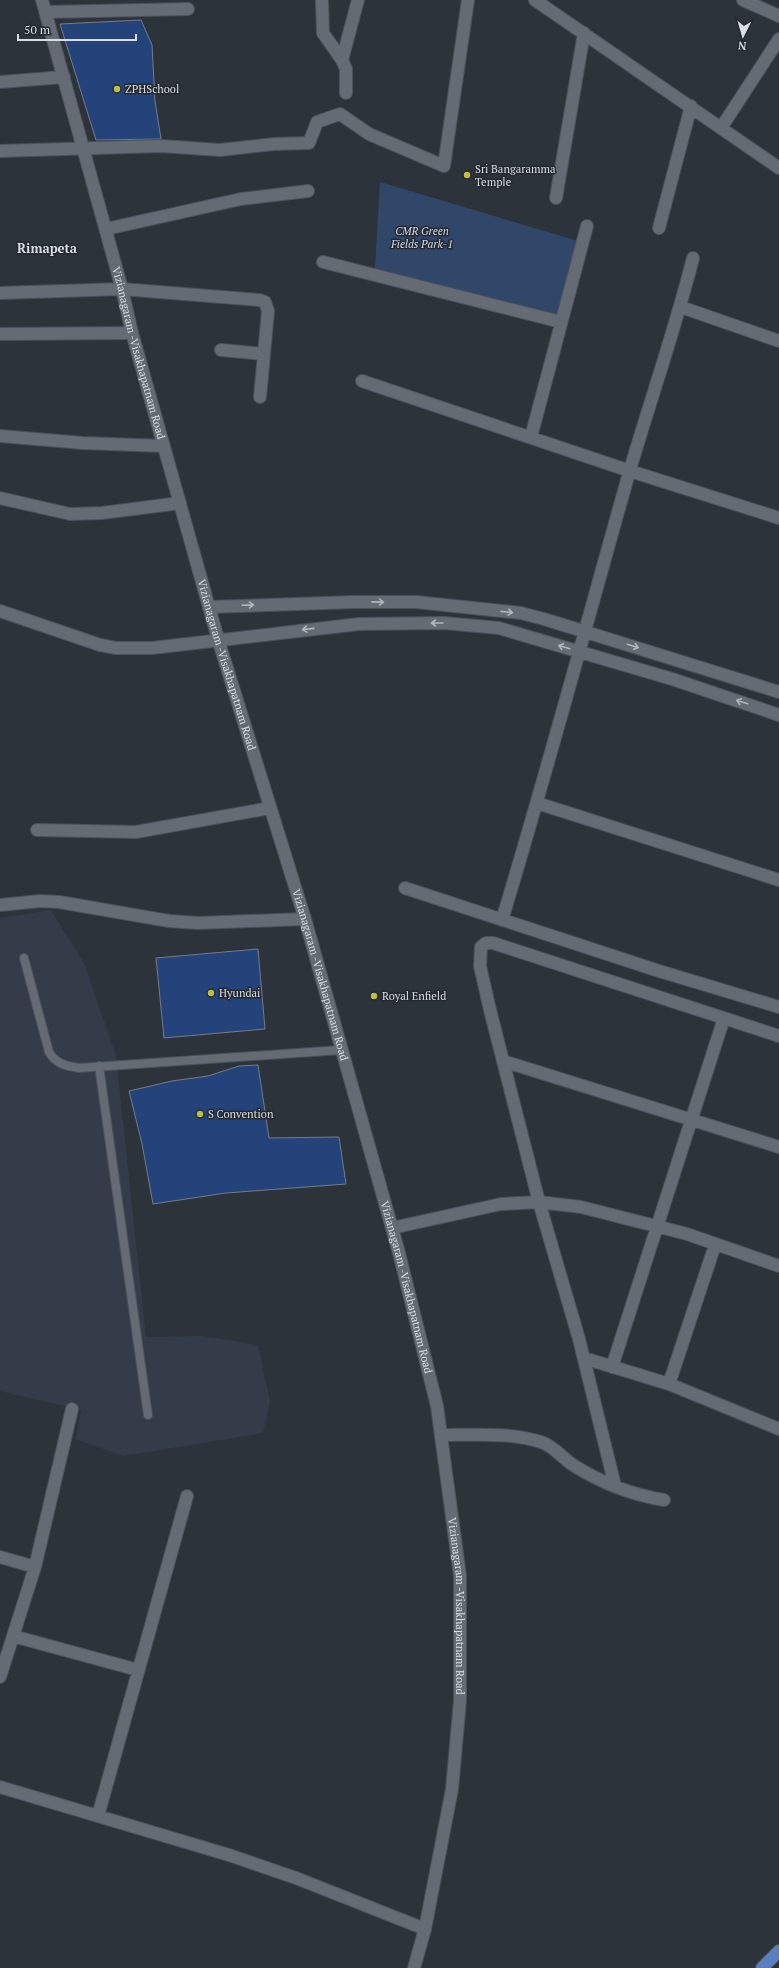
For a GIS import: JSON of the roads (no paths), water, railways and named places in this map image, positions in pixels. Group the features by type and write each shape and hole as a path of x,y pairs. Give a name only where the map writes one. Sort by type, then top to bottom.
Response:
{"main road":[{"path":"762,1968 779,1951"}],"street":[{"name":"Vizianagaram -Visakhapatnam Road","path":"42,0 106,229 132,333 218,639 305,919 392,1228 438,1406 460,1576 460,1700 452,1789 425,1929 414,1968"},
{"path":"322,0 323,33 342,60 346,69 346,93"},
{"path":"342,60 358,0"},
{"path":"0,151 161,146 220,150 274,144 309,143 318,122 340,114 369,134 444,166 468,0"},
{"path":"535,0 779,168"},
{"path":"743,0 779,16"},
{"path":"46,12 188,9"},
{"path":"556,198 584,34"},
{"path":"721,128 779,40"},
{"path":"0,82 64,77"},
{"path":"660,228 691,106"},
{"path":"106,229 241,199 308,191"},
{"path":"532,437 587,226"},
{"path":"502,920 537,803 630,471 681,307 694,258"},
{"path":"323,262 561,322"},
{"path":"0,293 122,289 259,300 265,302 268,311 260,397"},
{"path":"681,307 779,341"},
{"path":"0,334 132,333"},
{"path":"221,350 264,354"},
{"path":"362,381 630,471 779,518"},
{"path":"0,436 83,443 164,446"},
{"path":"0,498 70,514 102,513 180,503"},
{"path":"209,607 354,602 416,602 521,613 585,631 779,692"},
{"path":"0,611 100,645 116,648 152,648 218,639 359,624 444,623 499,628 779,715"},
{"path":"537,803 779,880"},
{"path":"37,830 136,832 270,808"},
{"path":"404,888 659,971 779,1007"},
{"path":"0,905 40,901 58,902 137,916 198,923 305,919"},
{"path":"615,1486 584,1358 539,1202 503,1061 480,966 481,947 486,943 493,943 779,1036"},
{"path":"612,1366 724,1018"},
{"path":"503,1061 779,1147"},
{"path":"392,1228 501,1204 539,1202 581,1207 687,1234 779,1266"},
{"path":"669,1384 715,1245"},
{"path":"584,1358 669,1384 779,1429"},
{"path":"0,1677 8,1640 35,1566 72,1409"},
{"path":"441,1435 496,1434 542,1442 574,1465 615,1486 644,1497 664,1500"},
{"path":"98,1816 187,1496"},
{"path":"0,1557 35,1566"},
{"path":"8,1640 138,1670"},
{"path":"0,1787 229,1855 296,1878 425,1929"}],"lane":[{"path":"24,958 49,1052 53,1059 67,1066 79,1068 341,1050"},
{"path":"99,1066 148,1415"}],"place":[{"name":"ZPHSchool","path":"117,89"},
{"name":"Sri Bangaramma Temple","path":"467,175"},
{"name":"Hyundai","path":"211,993"},
{"name":"Royal Enfield","path":"374,996"},
{"name":"S Convention","path":"200,1114"}],"district":[{"name":"Rimapeta","path":"47,248"}],"park label":[{"name":"CMR Green Fields Park-1","path":"422,237"}]}
